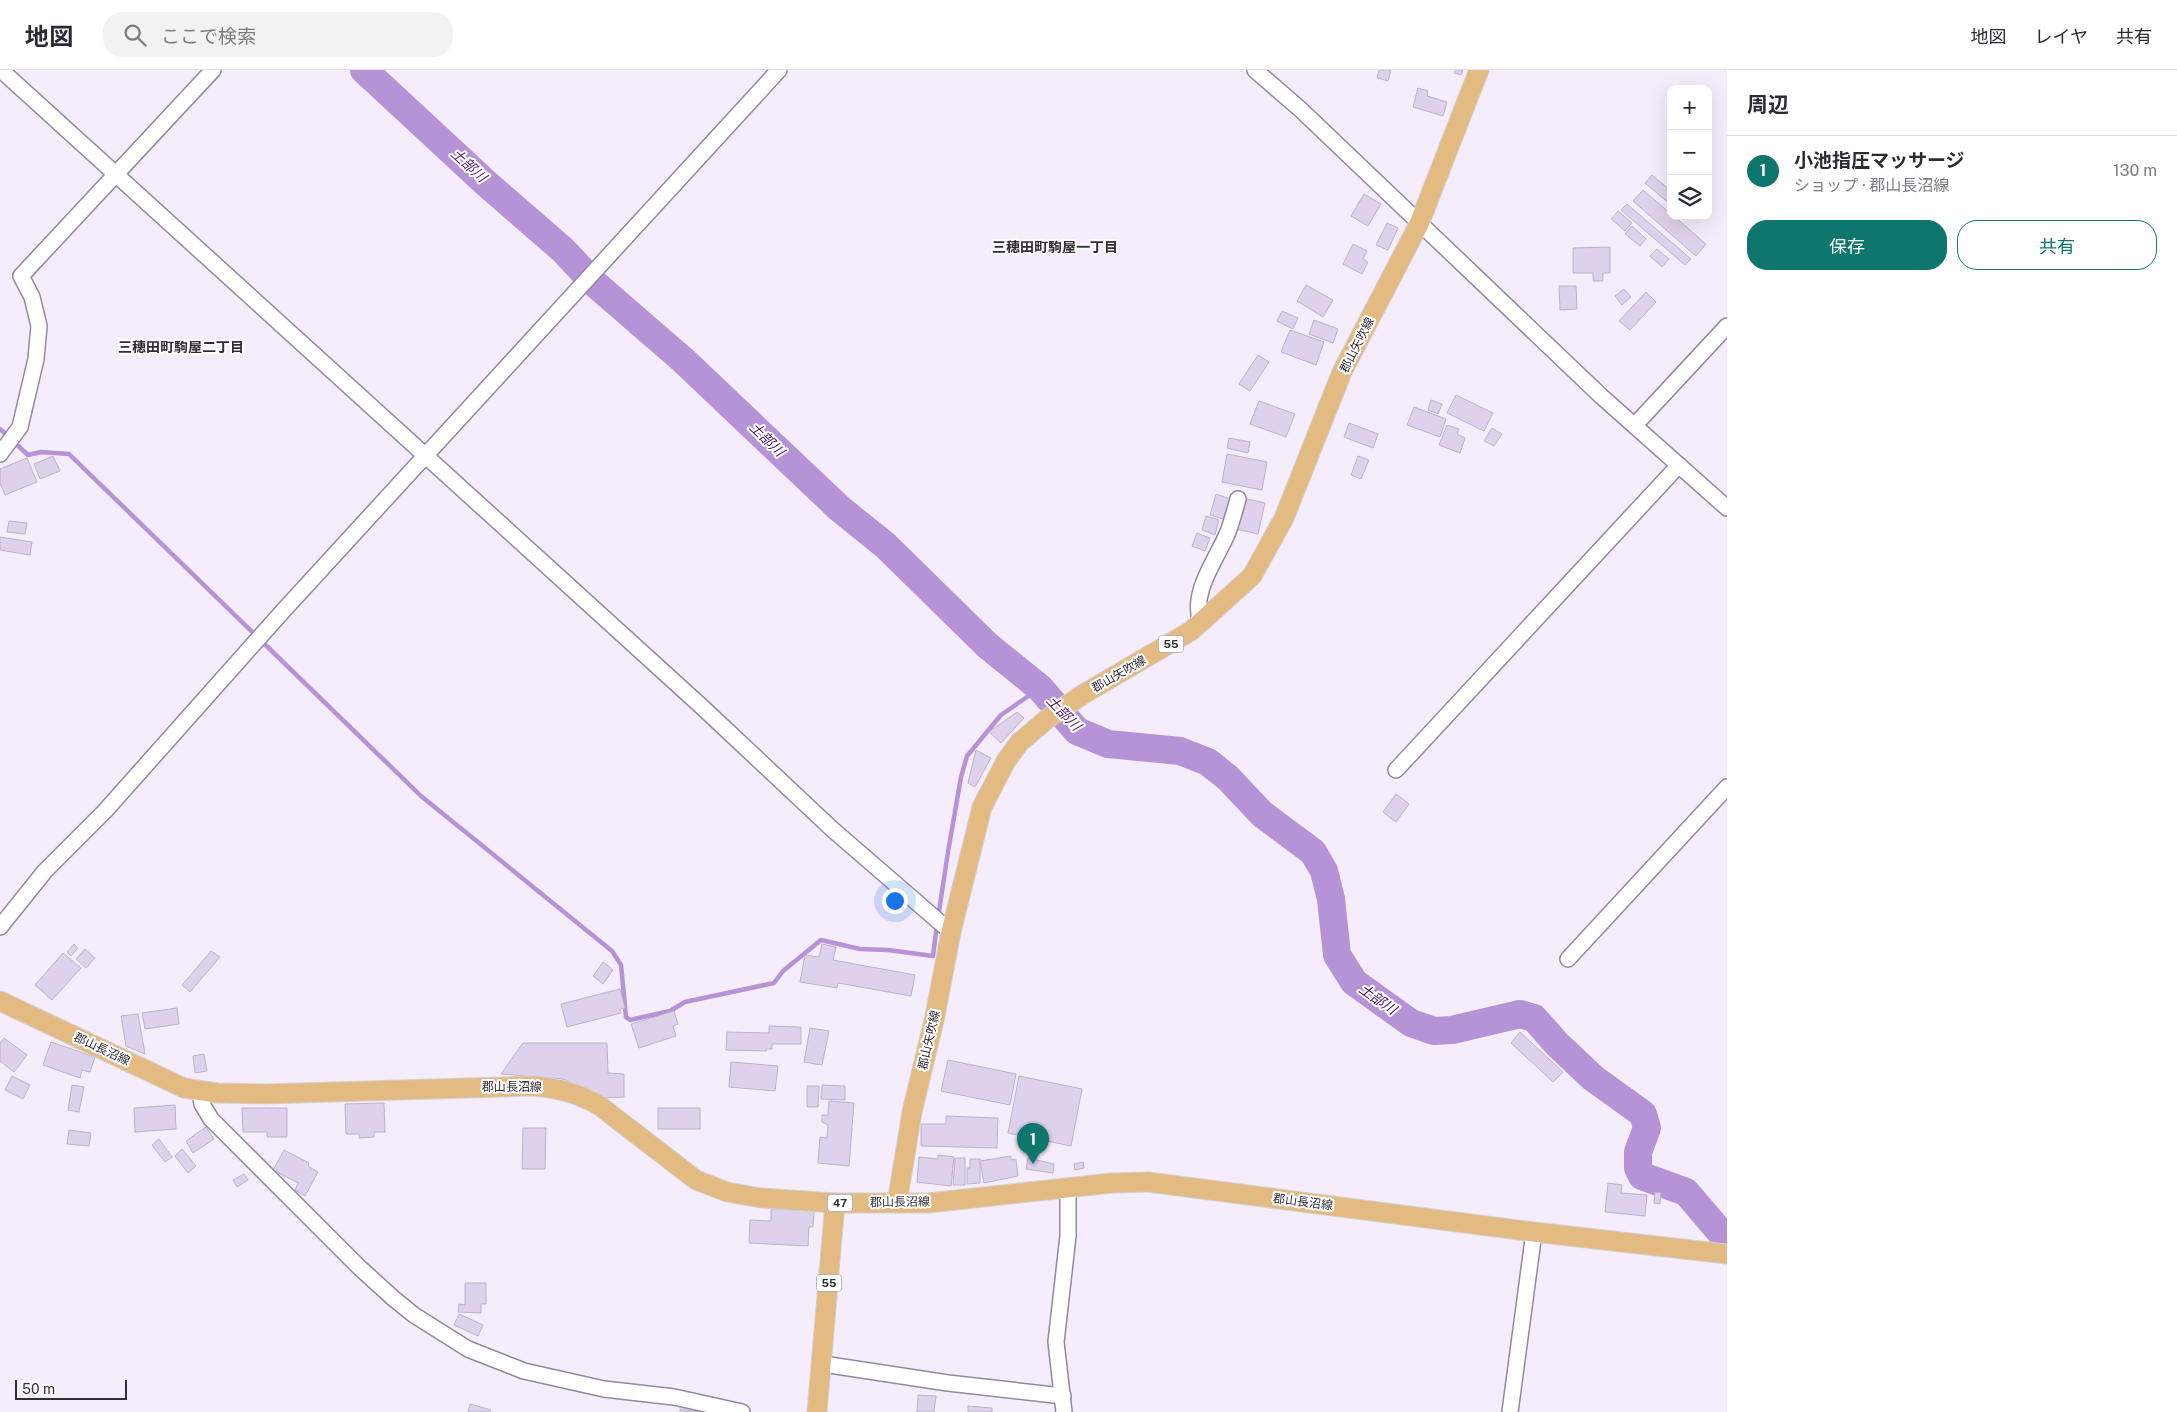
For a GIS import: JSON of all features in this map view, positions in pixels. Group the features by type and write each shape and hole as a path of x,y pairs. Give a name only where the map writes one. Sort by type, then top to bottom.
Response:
{"main road":[{"name":"郡山矢吹線","path":"897,1204 912,1112 935,1016 951,932 982,807 1006,761 1019,743 1047,719 1082,695 1192,631 1252,576 1284,518 1342,372 1419,224 1478,70"},
{"name":"郡山長沼線","path":"0,1001 184,1088 265,1094 533,1086 564,1089 583,1096 600,1106 685,1173 709,1187 761,1198 835,1203 928,1203 1112,1183 1148,1182 1534,1232 1727,1254"},
{"name":"55","path":"817,1412 823,1364 835,1203"}],"street":[{"path":"1,70 114,175 701,706 832,829 951,932"},
{"path":"0,454 20,427 36,359 39,326 32,297 21,276 213,70"},
{"path":"0,927 45,871 105,811 172,734 779,70"},
{"path":"1255,70 1300,109 1419,224 1727,508"},
{"path":"1635,425 1727,326"},
{"path":"1396,770 1679,465"},
{"path":"1201,623 1198,608 1203,585 1228,531 1238,499"},
{"path":"1568,959 1727,786"},
{"path":"200,1090 202,1104 211,1119 360,1268 414,1315 468,1349 524,1371 604,1389 674,1396 742,1412"},
{"path":"1064,1412 1056,1342 1068,1236 1068,1188"},
{"path":"1510,1412 1534,1232"},
{"path":"823,1364 1063,1396"}],"building":[{"path":"1379,70 1391,70 1388,81 1377,78"},
{"path":"1455,70 1463,70 1461,75 1454,73"},
{"path":"1418,88 1428,91 1427,96 1447,102 1443,116 1413,107"},
{"path":"1652,175 1667,188 1667,202 1645,183"},
{"path":"1643,190 1667,211 1667,220 1679,220 1706,244 1696,256 1633,201"},
{"path":"1364,194 1381,204 1368,226 1351,216"},
{"path":"1627,204 1691,259 1685,265 1621,210"},
{"path":"1618,211 1632,223 1625,231 1611,219"},
{"path":"1387,223 1398,228 1388,250 1376,245"},
{"path":"1632,226 1646,239 1640,246 1625,234"},
{"path":"1353,244 1367,251 1363,259 1368,262 1362,274 1343,264"},
{"path":"1610,247 1610,273 1603,273 1603,281 1593,281 1593,273 1573,273 1573,248"},
{"path":"1657,249 1669,259 1662,267 1650,256"},
{"path":"1306,285 1333,300 1323,317 1297,301"},
{"path":"1559,286 1576,286 1577,309 1560,310"},
{"path":"1624,289 1631,297 1622,305 1615,296"},
{"path":"1646,292 1656,302 1630,330 1619,321"},
{"path":"1282,311 1298,318 1293,329 1277,321"},
{"path":"1314,320 1338,329 1333,343 1309,334"},
{"path":"1290,330 1324,342 1316,365 1281,352"},
{"path":"1258,355 1269,362 1250,391 1239,384"},
{"path":"1456,395 1493,413 1484,431 1447,413"},
{"path":"1431,400 1442,404 1438,414 1428,410"},
{"path":"1259,401 1295,414 1286,437 1250,424"},
{"path":"1414,407 1446,419 1440,437 1407,425"},
{"path":"1349,423 1378,434 1373,448 1344,437"},
{"path":"1447,425 1459,429 1457,434 1465,438 1460,453 1439,445"},
{"path":"1492,428 1502,434 1494,446 1484,441"},
{"path":"1229,438 1250,442 1248,453 1227,448"},
{"path":"1227,454 1267,462 1262,490 1222,482"},
{"path":"53,456 60,471 40,479 34,464"},
{"path":"1358,456 1369,460 1361,479 1351,475"},
{"path":"27,458 37,482 5,495 0,483 0,469"},
{"path":"1216,494 1230,499 1223,519 1210,515"},
{"path":"1243,498 1265,503 1258,534 1236,529"},
{"path":"1206,516 1219,520 1215,535 1202,530"},
{"path":"9,521 27,523 25,534 7,532"},
{"path":"1197,533 1210,538 1205,551 1192,546"},
{"path":"0,537 32,542 30,555 0,550"},
{"path":"1017,712 1024,718 1001,743 989,732"},
{"path":"976,750 991,758 975,787 968,783"},
{"path":"1396,794 1409,804 1396,822 1383,812"},
{"path":"74,944 78,948 71,956 67,952"},
{"path":"822,944 836,947 833,960 915,975 911,996 838,983 837,988 800,982 805,955 819,957"},
{"path":"85,949 95,958 86,968 76,959"},
{"path":"211,951 220,957 190,992 182,985"},
{"path":"63,953 81,968 52,1000 35,985"},
{"path":"603,962 613,970 603,984 593,976"},
{"path":"620,989 625,1008 620,1009 621,1013 567,1027 561,1004"},
{"path":"177,1008 179,1024 145,1029 142,1013"},
{"path":"674,1011 678,1024 673,1026 676,1036 639,1048 631,1024"},
{"path":"138,1014 145,1054 126,1046 121,1016"},
{"path":"769,1026 801,1027 801,1044 772,1044 772,1049 766,1049 766,1051 726,1050 727,1032 769,1033"},
{"path":"810,1028 829,1031 822,1065 804,1062"},
{"path":"1520,1032 1563,1072 1553,1082 1511,1043"},
{"path":"4,1038 27,1055 14,1072 0,1061 0,1043"},
{"path":"51,1042 95,1057 90,1072 82,1070 80,1078 43,1065"},
{"path":"523,1043 607,1043 608,1073 624,1074 624,1097 604,1098 563,1079 501,1074"},
{"path":"204,1054 207,1071 195,1073 193,1056"},
{"path":"948,1060 1016,1074 1010,1105 941,1091"},
{"path":"731,1062 778,1066 775,1091 729,1087"},
{"path":"12,1076 30,1085 23,1099 5,1090"},
{"path":"1019,1076 1082,1089 1071,1146 1008,1133"},
{"path":"72,1085 84,1087 79,1112 68,1110"},
{"path":"822,1085 845,1086 845,1100 821,1099"},
{"path":"807,1086 819,1086 818,1107 807,1107"},
{"path":"829,1101 854,1103 849,1166 818,1163 820,1137 827,1138 828,1125 822,1122 822,1115 828,1115"},
{"path":"384,1103 385,1132 374,1132 374,1137 359,1138 359,1134 346,1134 345,1104"},
{"path":"175,1105 176,1129 135,1132 134,1108"},
{"path":"242,1108 287,1108 287,1137 267,1137 267,1132 243,1132"},
{"path":"658,1108 700,1108 700,1129 658,1129"},
{"path":"946,1116 998,1118 997,1148 921,1146 921,1124 946,1124"},
{"path":"206,1127 214,1139 193,1153 186,1141"},
{"path":"523,1128 546,1128 545,1169 522,1169"},
{"path":"69,1130 91,1133 89,1146 67,1144"},
{"path":"159,1139 172,1157 165,1162 152,1145"},
{"path":"182,1149 196,1166 188,1173 175,1156"},
{"path":"284,1150 309,1163 308,1166 318,1172 305,1196 295,1190 298,1183 273,1170"},
{"path":"938,1155 954,1157 951,1186 917,1182 919,1157 938,1159"},
{"path":"1011,1156 1011,1160 1016,1159 1018,1176 984,1183 980,1161"},
{"path":"955,1158 965,1158 965,1185 953,1185"},
{"path":"1028,1158 1054,1164 1053,1173 1026,1169"},
{"path":"970,1159 980,1159 980,1183 967,1184 967,1168 970,1168"},
{"path":"1083,1162 1084,1168 1075,1170 1074,1164"},
{"path":"244,1174 248,1180 237,1187 233,1180"},
{"path":"1608,1183 1622,1185 1621,1193 1647,1195 1645,1216 1605,1212"},
{"path":"1655,1192 1661,1193 1660,1204 1654,1203"},
{"path":"771,1209 814,1211 813,1227 809,1227 808,1246 749,1243 750,1220 771,1221"},
{"path":"465,1283 486,1283 486,1304 481,1304 481,1313 458,1312 459,1304 465,1305"},
{"path":"459,1314 483,1325 478,1336 454,1325"},
{"path":"918,1395 936,1396 934,1412 917,1412"},
{"path":"470,1404 491,1410 490,1412 468,1412"},
{"path":"968,1406 992,1408 992,1412 968,1412"},
{"path":"680,1409 698,1412 680,1412"}],"waterway":[{"name":"土部川","path":"364,70 487,184 563,250 594,283 683,360 839,508 885,545 988,646 1040,688 1077,731 1108,744 1180,751 1208,762 1228,778 1262,814 1313,852 1324,871 1331,899 1337,955 1354,982 1411,1023 1434,1031 1452,1030 1520,1014 1534,1018 1557,1044 1593,1078 1643,1114 1647,1128 1638,1152 1638,1168 1642,1176 1686,1192 1727,1240"},
{"path":"0,429 28,455 41,452 69,454 421,796 612,951 621,965 626,1017 630,1020 670,1011 685,1002 774,983 783,971 821,940 860,949 888,950 933,956 937,925"},
{"path":"938,918 961,777 967,756 1001,715 1040,688"}],"place":[{"name":"小池指圧マッサージ","path":"1033,1164"}],"district":[{"name":"三穂田町駒屋一丁目","path":"1055,247"},
{"name":"三穂田町駒屋二丁目","path":"181,347"}]}
